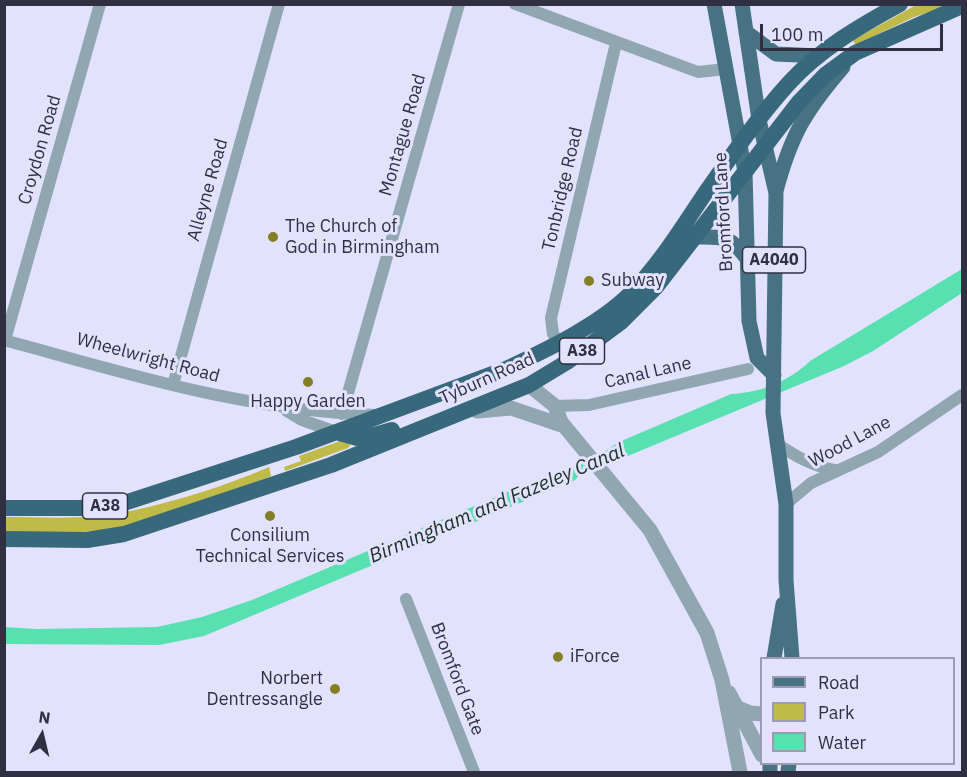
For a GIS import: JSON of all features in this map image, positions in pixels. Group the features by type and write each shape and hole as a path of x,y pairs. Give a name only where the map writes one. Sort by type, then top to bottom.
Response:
{"highway":[{"name":"Tyburn Road","path":"4,508 80,508 121,504 296,447 402,408 506,369 559,342 609,312 630,295 648,274 740,145 790,82 842,38 900,4"},
{"name":"Tyburn Road","path":"4,539 87,540 124,534 331,465 529,385 567,362 621,322 656,287 799,102 825,75 855,53 963,6"},
{"path":"402,408 430,406 511,380 529,385"},
{"path":"336,432 361,440 414,423 448,418"}],"main road":[{"name":"Bromford Lane","path":"714,4 745,172 749,321 757,358 774,375"},
{"name":"A4040","path":"742,4 759,120 776,193 773,413 786,504 786,580 792,657"},
{"path":"746,32 776,54 819,56"},
{"path":"776,193 795,132 826,86 855,53"},
{"path":"695,237 723,237 732,240 748,260"},
{"name":"A4040","path":"774,657 786,580"}],"street":[{"name":"Croydon Road","path":"5,340 100,4"},
{"name":"Alleyne Road","path":"173,385 279,4"},
{"name":"Montague Road","path":"342,414 459,4"},
{"path":"515,4 698,72 726,69"},
{"name":"Tonbridge Road","path":"559,342 553,334 551,318 616,43"},
{"name":"Wheelwright Road","path":"5,340 173,385 283,409 382,415"},
{"name":"Canal Lane","path":"555,406 589,405 748,369"},
{"path":"529,385 555,406 564,426 610,480 667,557 707,633 722,680 740,772"},
{"name":"Wood Lane","path":"786,504 811,483 878,452 963,395"},
{"path":"448,418 494,408 511,408 564,426"},
{"name":"Wheelwright Road","path":"283,409 302,420 336,432"},
{"path":"296,447 303,437 302,420"},
{"path":"776,442 793,455 818,467 835,470"},
{"name":"Bromford Gate","path":"406,599 474,772"},
{"path":"722,680 760,752"},
{"path":"738,708 760,714"}],"green space":[{"path":"916,5 951,5 914,17 855,45 853,40"},
{"path":"343,440 351,444 348,448 285,471 284,467 301,461 299,456"},
{"path":"269,467 271,476 212,500 124,527 55,533 5,532 5,517 62,518 116,514 160,504 230,483"}],"water":[{"name":"Birmingham and Fazeley Canal","path":"962,269 962,293 873,351 844,366 623,458 617,457 581,473 575,480 204,636 159,645 5,644 4,627 37,629 157,627 202,617 252,600 538,479 593,459 619,442 731,394 774,385"}],"place":[{"name":"The Church of God in Birmingham","path":"273,237"},
{"name":"Subway","path":"589,281"},
{"name":"Happy Garden","path":"308,382"},
{"name":"Consilium Technical Services","path":"270,516"},
{"name":"iForce","path":"558,657"},
{"name":"Norbert Dentressangle","path":"335,689"}]}
